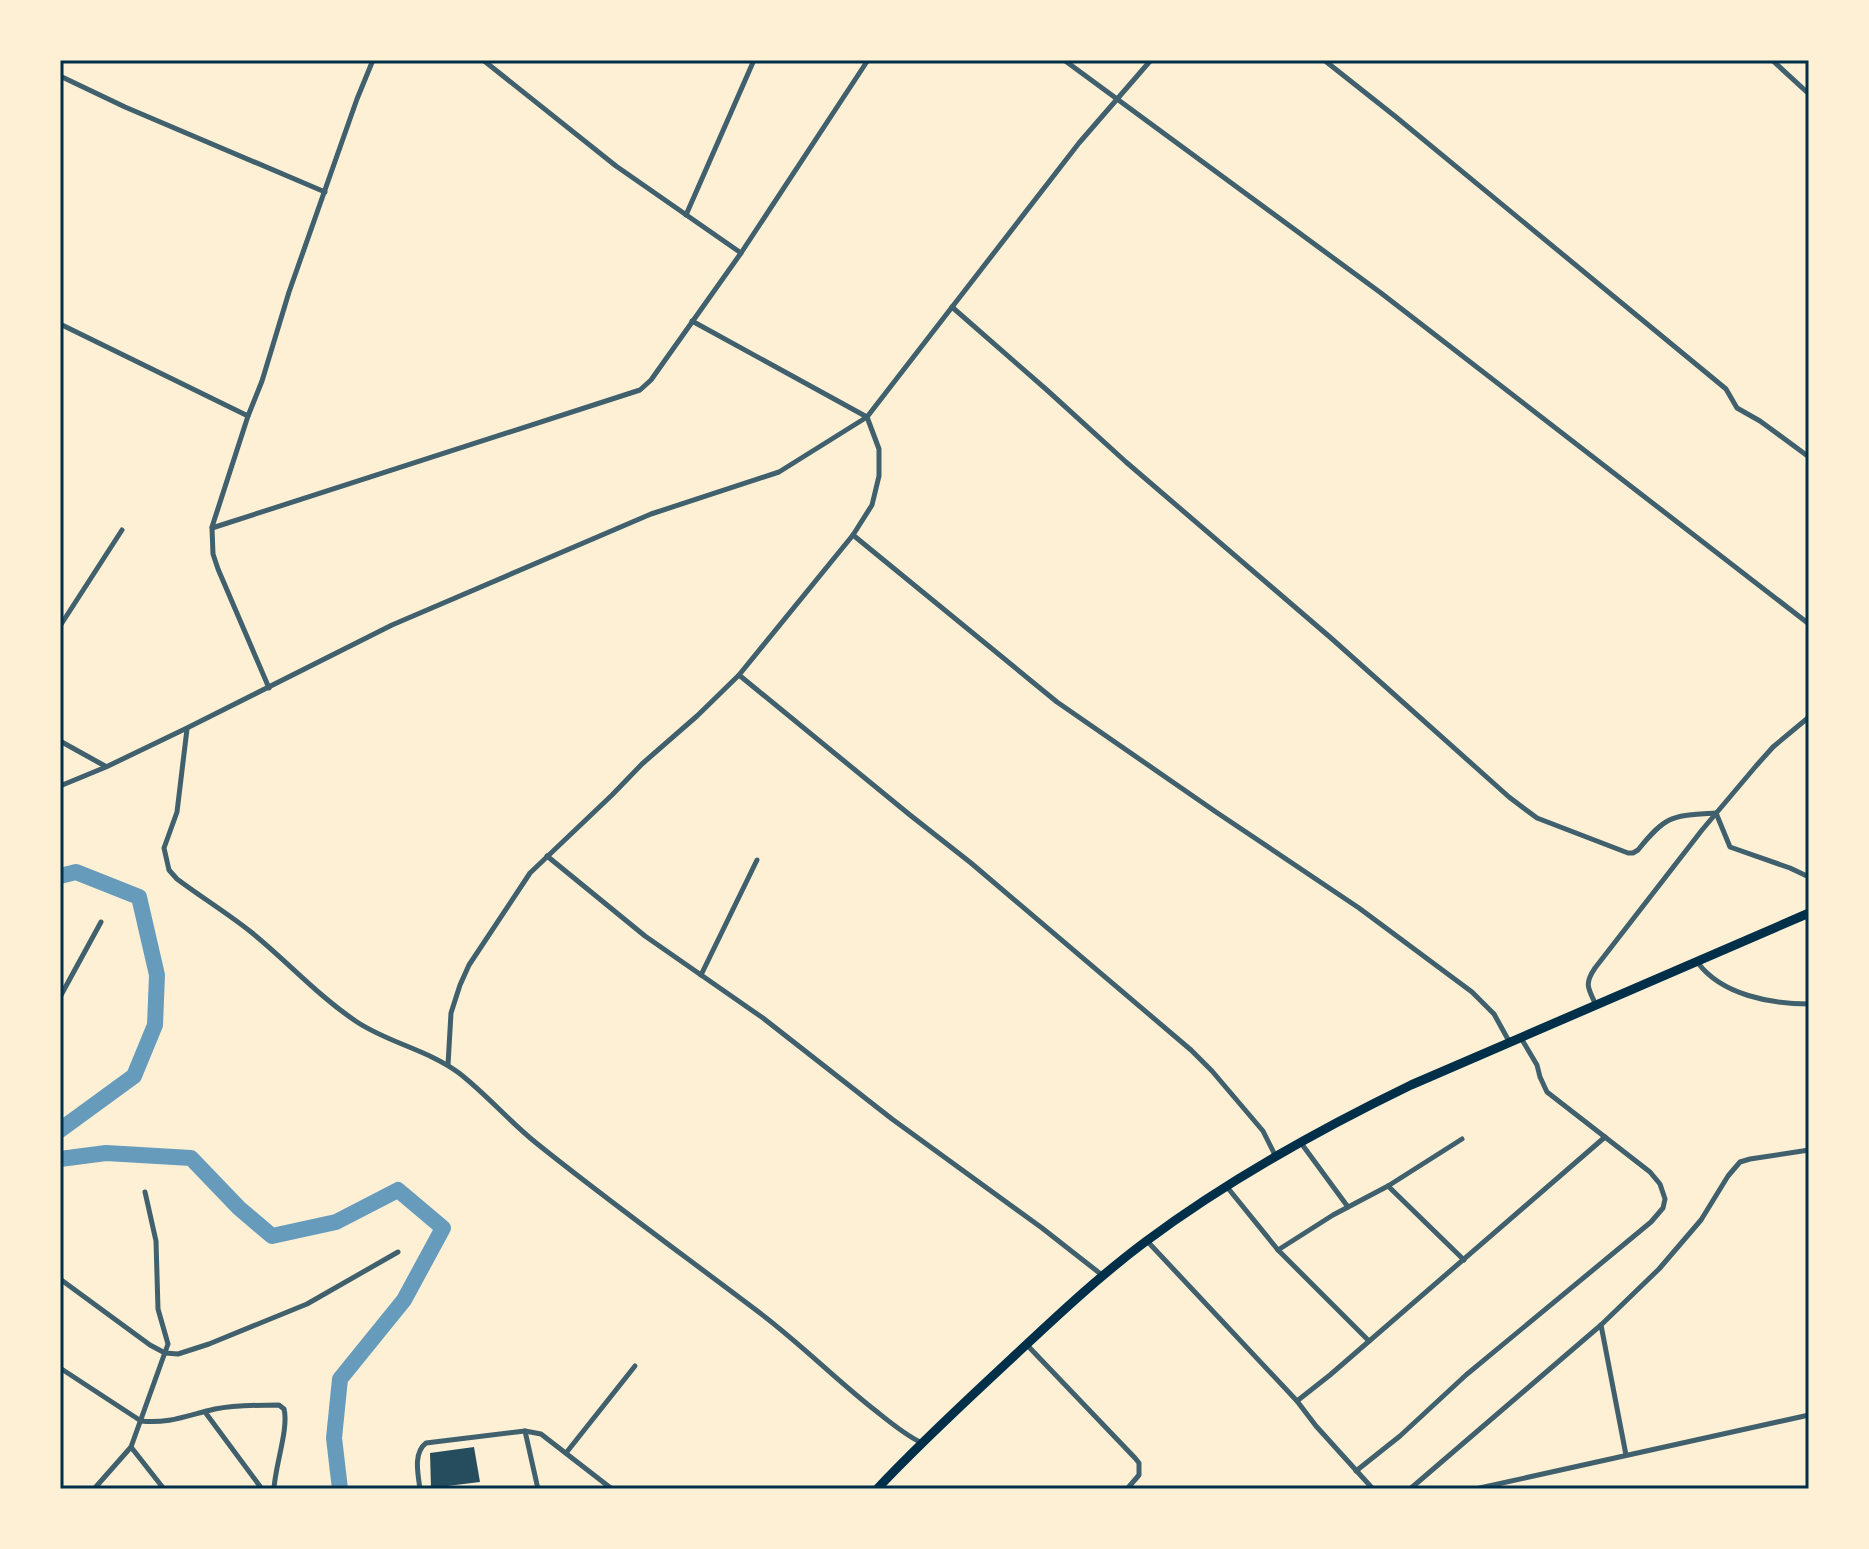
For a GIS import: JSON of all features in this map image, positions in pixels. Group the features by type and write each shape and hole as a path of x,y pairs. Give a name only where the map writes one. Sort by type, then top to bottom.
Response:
{"highway":[{"path":"877,1489 921,1443 1102,1275 1146,1241 1275,1155 1398,1092 1809,913"}],"street":[{"path":"269,688 218,569 213,554 212,528 289,292 373,60"},
{"path":"483,60 616,166 741,253"},
{"path":"686,215 754,60"},
{"path":"212,528 634,393 651,380 741,253 868,60"},
{"path":"1064,60 1381,293 1809,624"},
{"path":"60,786 187,728 392,625 651,514 779,472 867,417 1100,117 1151,60"},
{"path":"1324,60 1726,389 1737,408 1809,457"},
{"path":"1772,60 1809,94"},
{"path":"60,76 325,192"},
{"path":"952,307 1530,813 1548,823 1628,853 1638,850 1666,820 1716,813"},
{"path":"448,1065 451,1013 469,965 530,873 739,675 853,535 872,505 879,476 879,449 867,417 691,321"},
{"path":"60,324 248,416"},
{"path":"60,626 122,530"},
{"path":"853,535 1057,702 1359,908 1472,992 1494,1014 1510,1043"},
{"path":"739,675 971,863 1191,1050 1263,1131 1275,1155"},
{"path":"1596,1006 1588,988 1591,973 1716,813 1764,757 1809,717"},
{"path":"187,728 177,812 164,848 169,870 177,879 250,932 357,1022 448,1065 557,1160 758,1311 852,1393 921,1443"},
{"path":"60,741 106,767"},
{"path":"1716,813 1730,847 1809,877"},
{"path":"547,856 645,936 763,1018 881,1111 1102,1275"},
{"path":"701,975 757,860"},
{"path":"60,997 101,922"},
{"path":"1698,963 1710,977 1738,991 1778,1002 1809,1004"},
{"path":"1356,1471 1400,1436 1466,1375 1651,1222 1663,1208 1664,1192 1650,1172 1547,1092 1537,1065 1521,1038"},
{"path":"1297,1401 1605,1137"},
{"path":"1278,1250 1462,1139"},
{"path":"1300,1142 1348,1207"},
{"path":"1410,1489 1601,1325 1659,1269 1701,1220 1740,1162 1809,1150"},
{"path":"1388,1186 1464,1260"},
{"path":"1227,1187 1278,1250 1369,1341"},
{"path":"94,1489 131,1447 168,1344 157,1298 156,1241 145,1192"},
{"path":"1146,1241 1297,1401 1373,1489"},
{"path":"60,1279 150,1345 165,1353 178,1354 307,1304 398,1252"},
{"path":"1601,1325 1626,1455"},
{"path":"1026,1344 1139,1463 1139,1475 1127,1489"},
{"path":"566,1453 635,1366"},
{"path":"60,1368 63,1374 141,1421 176,1421 225,1408 279,1405 284,1409 285,1419 274,1489"},
{"path":"205,1412 262,1489"},
{"path":"1475,1489 1809,1415"},
{"path":"525,1431 538,1489"},
{"path":"420,1489 418,1456 426,1443 525,1431 541,1434 612,1489"},
{"path":"131,1447 164,1489"}],"building":[{"path":"474,1447 480,1482 431,1488 430,1453"}],"waterway":[{"path":"60,876 76,872 139,897 157,975 155,1025 134,1076 60,1130"},
{"path":"60,1159 106,1153 191,1158 239,1208 272,1236 336,1222 398,1190 443,1228 404,1300 340,1379 334,1438 340,1489"}]}
